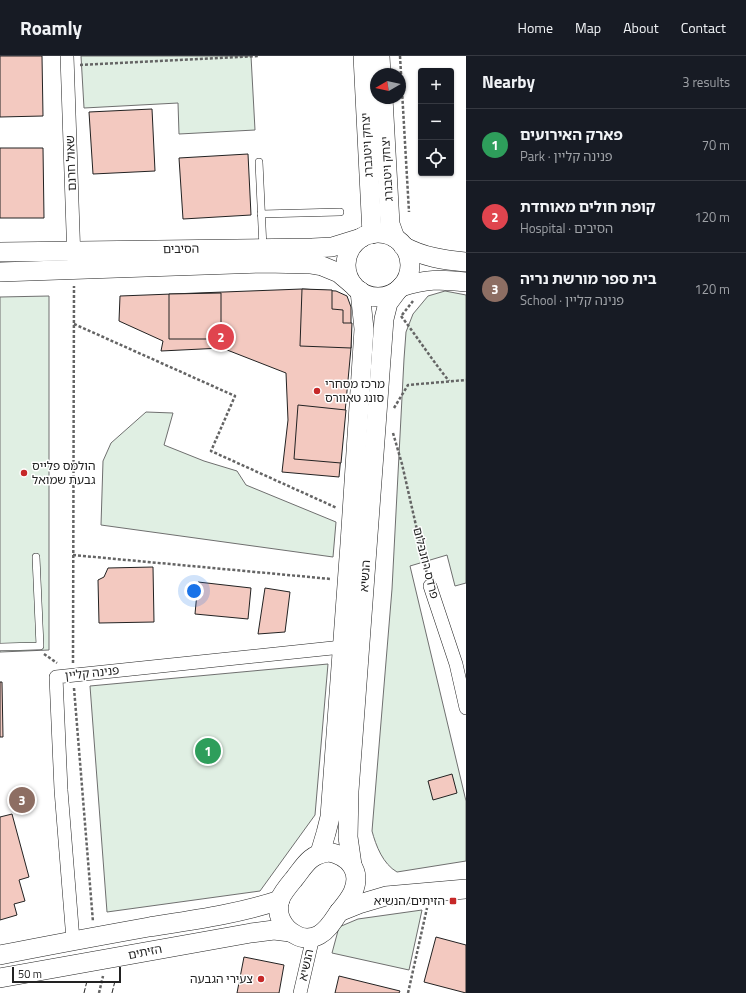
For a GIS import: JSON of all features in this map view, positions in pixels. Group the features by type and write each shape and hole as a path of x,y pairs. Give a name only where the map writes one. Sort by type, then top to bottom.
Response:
{"street":[{"name":"יצחק ויטנברג","path":"363,56 366,236"},
{"path":"380,56 381,68"},
{"name":"שאול חרנם","path":"67,61 74,269"},
{"name":"יצחק ויטבנרג","path":"383,104 390,224 399,242"},
{"path":"466,262 428,256 380,233 366,236 353,245 348,254 346,264 347,274 356,288 369,296 378,297 388,295 417,282 430,280 466,282"},
{"name":"הסיבים","path":"0,252 332,247 366,236"},
{"path":"396,292 406,280 409,271 407,254 399,242"},
{"name":"הסיבים","path":"0,272 264,263 310,264 322,266 339,273 356,288"},
{"name":"הנשיא","path":"320,853 330,817 348,580 364,329 356,288"},
{"name":"הנשיא","path":"352,865 348,837 349,791 384,319 388,303 396,292"},
{"name":"פרדס רוזנבלום","path":"430,586 456,664 466,708"},
{"name":"פנינה קליין","path":"73,940 62,796 56,677 342,647"},
{"path":"329,852 338,854 352,865 356,875 356,884 353,894 326,930 318,936 299,937 290,932 284,926 278,909 280,900 306,863 312,857 320,853 329,852"},
{"path":"356,884 372,895 386,896 466,889"},
{"path":"339,912 386,896"},
{"name":"הזיתים","path":"0,955 94,936 224,915 263,906 280,900"},
{"name":"הזיתים","path":"0,978 250,933 274,930 290,932"},
{"name":"הנשיא","path":"300,993 313,937"}],"lane":[{"path":"259,162 263,249"},
{"path":"261,214 340,212"},
{"path":"0,647 40,646 36,557"}],"path":[{"path":"67,61 258,56"},
{"path":"400,56 409,212"},
{"path":"74,269 73,675 94,936"},
{"path":"396,292 431,359 450,382"},
{"path":"74,324 235,396 211,451 352,514"},
{"path":"393,411 408,385 466,380"},
{"name":"פרדס רוזנבלום","path":"393,430 430,586"},
{"path":"73,555 348,580"},
{"path":"38,654 45,654 73,675"},
{"path":"408,993 430,892"}],"green space":[{"path":"81,56 251,56 255,130 179,134 178,103 84,108"},
{"path":"445,291 466,295 466,583 455,586 447,555 410,566 466,801 466,861 397,872 392,869 384,859 372,831 392,589 406,332 413,314 428,296"},
{"name":"הולמס פלייס גבעת שמואל","path":"49,296 49,650 0,652 0,297"},
{"path":"146,412 173,413 164,445 204,461 237,471 246,485 336,522 333,557 101,525 103,461 111,443"},
{"path":"328,664 315,815 260,891 107,912 90,686"},
{"path":"422,910 409,970 332,953 339,927 358,919"}],"building":[{"path":"0,56 42,56 43,116 0,117"},
{"path":"152,109 155,171 93,174 89,112"},
{"path":"0,148 43,148 44,218 0,218"},
{"path":"248,154 251,215 183,219 179,158"},
{"name":"מרכז מסחרי סונג טאוורס","path":"302,289 336,291 347,296 351,307 351,348 339,477 282,472 288,420 286,373 222,348 161,351 163,341 119,321 120,296"},
{"path":"302,289 332,290 332,309 343,310 343,323 352,323 351,348 300,346"},
{"path":"221,293 221,339 169,339 169,294"},
{"path":"298,405 346,410 341,463 294,459"},
{"path":"153,567 154,622 99,623 98,580 104,577 108,568"},
{"path":"198,582 251,588 248,619 195,614"},
{"path":"265,588 290,592 285,632 258,634"},
{"path":"0,682 2,682 3,737 0,737"},
{"path":"452,774 457,793 433,800 428,781"},
{"path":"12,814 29,877 19,880 25,901 14,904 17,915 0,920 0,817"},
{"path":"436,937 466,945 466,993 424,982"},
{"name":"צעירי הגבעה","path":"244,957 284,965 279,993 237,993"},
{"path":"339,976 400,991 399,993 335,993"}],"fence":[{"path":"84,993 87,981"},
{"path":"112,993 115,981"}],"place":[{"name":"קופת חולים מאוחדת","path":"221,337"},
{"name":"מרכז מסחרי סונג טאוורס","path":"317,391"},
{"name":"הולמס פלייס גבעת שמואל","path":"24,473"},
{"name":"פארק האירועים","path":"208,751"},
{"name":"בית ספר מורשת נריה","path":"22,800"},
{"name":"הזיתים/הנשיא","path":"453,901"},
{"name":"צעירי הגבעה","path":"261,979"}]}
